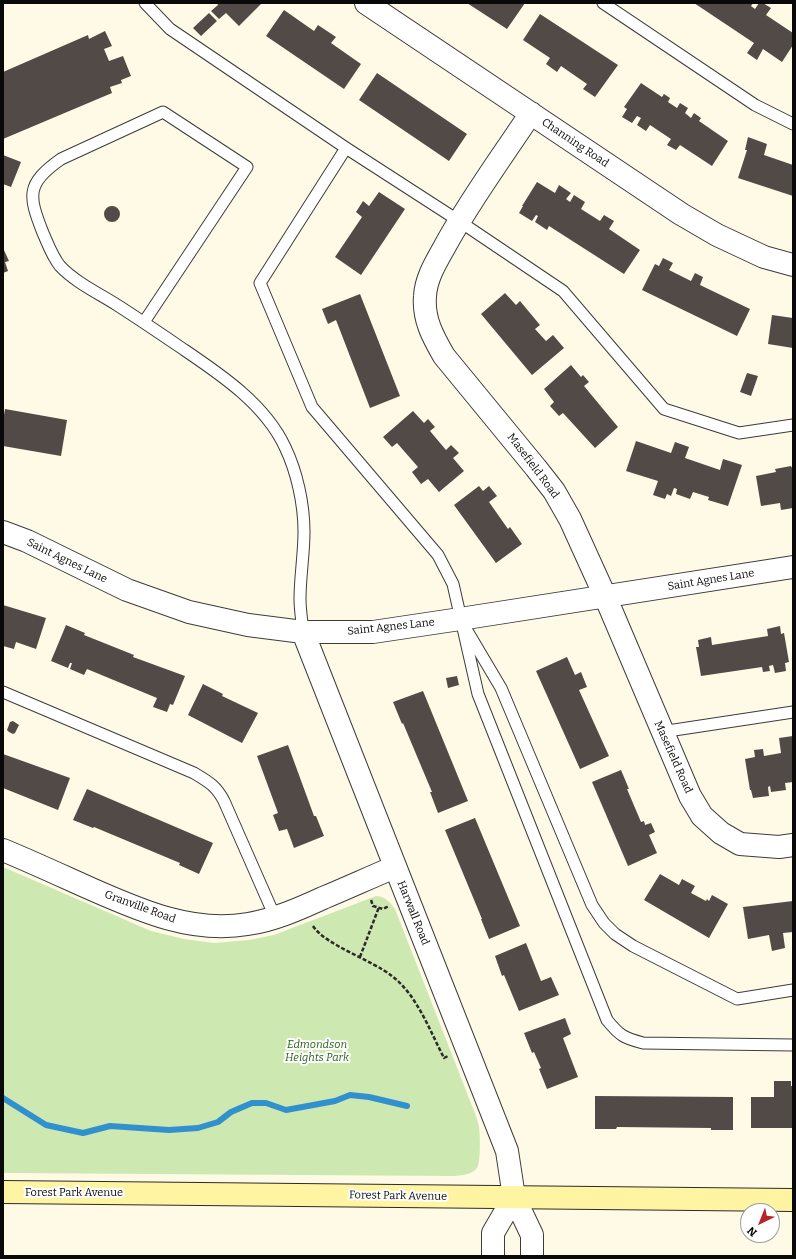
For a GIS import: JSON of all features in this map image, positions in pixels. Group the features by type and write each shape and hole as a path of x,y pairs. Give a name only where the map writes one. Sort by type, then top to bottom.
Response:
{"street":[{"name":"Channing Road","path":"366,3 681,214 717,235 764,257 793,265"},
{"name":"Masefield Road","path":"531,113 459,221 428,278 424,296 425,314 432,337 444,356 554,491 570,519 605,596 690,796 702,816 721,833 740,844 779,847 793,845"},
{"name":"Saint Agnes Lane","path":"3,532 27,541 127,590 189,612 248,625 303,632 373,632 460,620 793,567"},
{"name":"Harwall Road","path":"303,632 507,1151 514,1197 532,1235 532,1256"},
{"name":"Granville Road","path":"3,850 128,905 158,916 188,924 219,926 248,924 275,917 305,906 395,867"},
{"name":"Forest Park Avenue","path":"3,1192 793,1200"},
{"path":"493,1256 493,1233 514,1197"}],"lane":[{"path":"145,3 170,29 346,148 459,221 563,291 664,409 739,433 793,424"},
{"path":"604,3 755,105 793,124"},
{"path":"144,322 247,167 163,112 61,159 46,170 37,182 32,195 34,209 52,255 73,278 144,322 215,371 246,396 267,419 284,446 295,476 301,503 304,532 300,598 303,632"},
{"path":"346,148 260,283 312,407 438,555 453,584 478,694 607,1020 618,1033 643,1043 793,1045"},
{"path":"460,620 501,688 592,905 604,923 615,934 633,946 737,999 793,990"},
{"path":"3,692 194,773 209,782 218,790 224,801 275,917"},
{"path":"662,732 793,712"}],"path":[{"path":"363,881 374,906 383,909 407,898"},
{"path":"305,906 317,932 379,966 393,976 409,992 444,1058 467,1048"},
{"path":"360,956 378,907"}],"green space":[{"name":"Edmondson Heights Park","path":"3,867 151,931 184,939 214,943 249,940 274,935 376,896 385,898 395,909 477,1119 480,1141 477,1168 470,1173 454,1176 3,1173"}],"building":[{"path":"217,3 262,3 239,26 226,13 219,19 211,11 218,5"},
{"path":"467,3 525,3 507,29"},
{"path":"694,3 753,3 751,6 755,9 759,3 763,3 771,8 766,15 793,33 793,45 782,62 763,49 757,60 747,53 754,43"},
{"path":"284,10 314,31 318,25 336,37 331,43 361,64 344,89 266,36"},
{"path":"209,13 217,21 201,36 193,28"},
{"path":"540,14 618,65 595,97 583,89 587,84 561,66 557,72 546,64 550,58 523,40"},
{"path":"105,31 112,46 104,49 109,61 123,56 131,76 121,80 122,83 110,87 112,93 3,139 3,72 88,35 89,39"},
{"path":"377,73 467,134 449,161 359,100"},
{"path":"641,83 662,97 664,94 670,98 668,102 677,108 680,103 688,108 685,113 691,118 694,113 701,118 699,121 728,141 712,166 680,145 676,150 667,145 671,139 650,125 646,131 637,125 641,118 637,116 632,123 622,117 627,109 624,107"},
{"path":"748,137 767,144 764,155 793,165 793,196 738,178 747,150 745,150"},
{"path":"3,155 21,162 11,187 3,184"},
{"path":"537,182 555,193 559,185 571,193 566,199 570,202 574,195 585,202 581,209 600,221 604,215 614,221 609,229 640,250 624,274 549,226 547,230 535,222 538,216 536,215 532,221 519,213"},
{"path":"379,192 405,209 361,275 335,257 362,217 356,212 363,201 369,206"},
{"path":"109,206 115,206 120,211 118,220 115,222 109,222 104,217 104,211"},
{"path":"3,248 9,261 5,262 8,271 3,273"},
{"path":"663,258 673,263 669,270 691,281 695,273 703,277 700,285 750,309 737,336 642,290 655,264 659,266"},
{"path":"505,293 516,305 520,301 540,325 535,329 546,341 553,335 564,348 532,375 481,314"},
{"path":"360,294 400,396 370,408 336,320 328,324 322,309"},
{"path":"772,315 793,318 793,348 768,344"},
{"path":"571,365 581,377 583,375 589,382 584,386 618,427 595,448 563,413 559,416 550,406 554,402 544,389"},
{"path":"747,373 758,376 751,396 740,392"},
{"path":"5,409 67,420 61,456 3,446 3,421"},
{"path":"413,411 424,423 428,419 435,427 430,431 446,450 451,445 459,453 453,458 464,471 439,492 428,479 421,484 412,472 418,467 397,443 392,447 383,437"},
{"path":"636,441 671,453 675,442 689,447 685,458 720,470 723,459 742,465 728,506 708,500 709,497 693,492 690,499 676,494 677,489 674,488 671,496 667,494 665,499 653,495 658,481 626,471"},
{"path":"791,466 793,470 793,508 781,510 780,503 761,506 756,476 776,472 775,469"},
{"path":"479,486 483,491 489,486 497,496 489,502 508,529 510,527 522,544 496,563 454,505"},
{"path":"3,605 46,618 36,649 16,642 14,649 3,646"},
{"path":"66,625 85,633 84,635 134,655 133,657 185,676 173,705 170,704 167,712 153,707 157,698 87,669 84,675 70,669 72,663 70,663 68,668 51,661"},
{"path":"780,626 781,634 784,633 789,662 785,663 786,671 775,673 773,665 769,666 770,671 763,672 762,667 701,676 696,647 699,647 698,640 711,637 712,645 768,636 767,629"},
{"path":"567,657 575,675 581,672 587,687 579,690 609,756 580,769 536,671"},
{"path":"457,676 459,685 448,688 446,678"},
{"path":"203,684 223,694 222,696 258,713 242,743 188,715"},
{"path":"423,691 468,801 438,813 430,792 432,792 393,702"},
{"path":"13,721 19,725 13,734 7,730 10,722"},
{"path":"793,736 793,782 785,783 786,790 771,792 770,786 768,787 769,796 753,798 750,790 745,759 755,757 754,750 763,749 764,756 781,753 779,738"},
{"path":"288,745 314,816 316,816 324,836 294,848 287,829 279,831 273,815 278,813 257,756"},
{"path":"3,754 70,778 58,810 3,788"},
{"path":"621,770 629,789 627,789 641,822 644,821 645,825 651,823 655,832 649,835 657,853 628,866 592,782"},
{"path":"87,789 213,843 199,874 179,865 180,863 94,827 93,828 73,820"},
{"path":"475,818 520,926 489,939 445,830"},
{"path":"660,874 679,885 682,879 695,886 691,893 706,901 707,899 709,901 712,895 728,904 709,938 644,900"},
{"path":"793,901 793,932 783,933 785,948 772,951 769,935 748,939 743,907"},
{"path":"526,943 541,981 551,977 559,995 519,1011 504,975 502,976 495,956"},
{"path":"565,1018 571,1034 563,1038 578,1077 547,1089 539,1069 541,1068 534,1052 532,1053 524,1033"},
{"path":"774,1081 791,1081 791,1086 793,1086 793,1128 751,1128 751,1097 774,1097"},
{"path":"595,1096 733,1097 733,1130 711,1130 711,1128 617,1127 616,1129 595,1129"}],"waterway":[{"path":"3,1098 46,1125 83,1133 110,1126 169,1130 198,1128 218,1122 231,1112 252,1103 266,1103 286,1110 335,1101 350,1095 369,1097 407,1106"}]}
